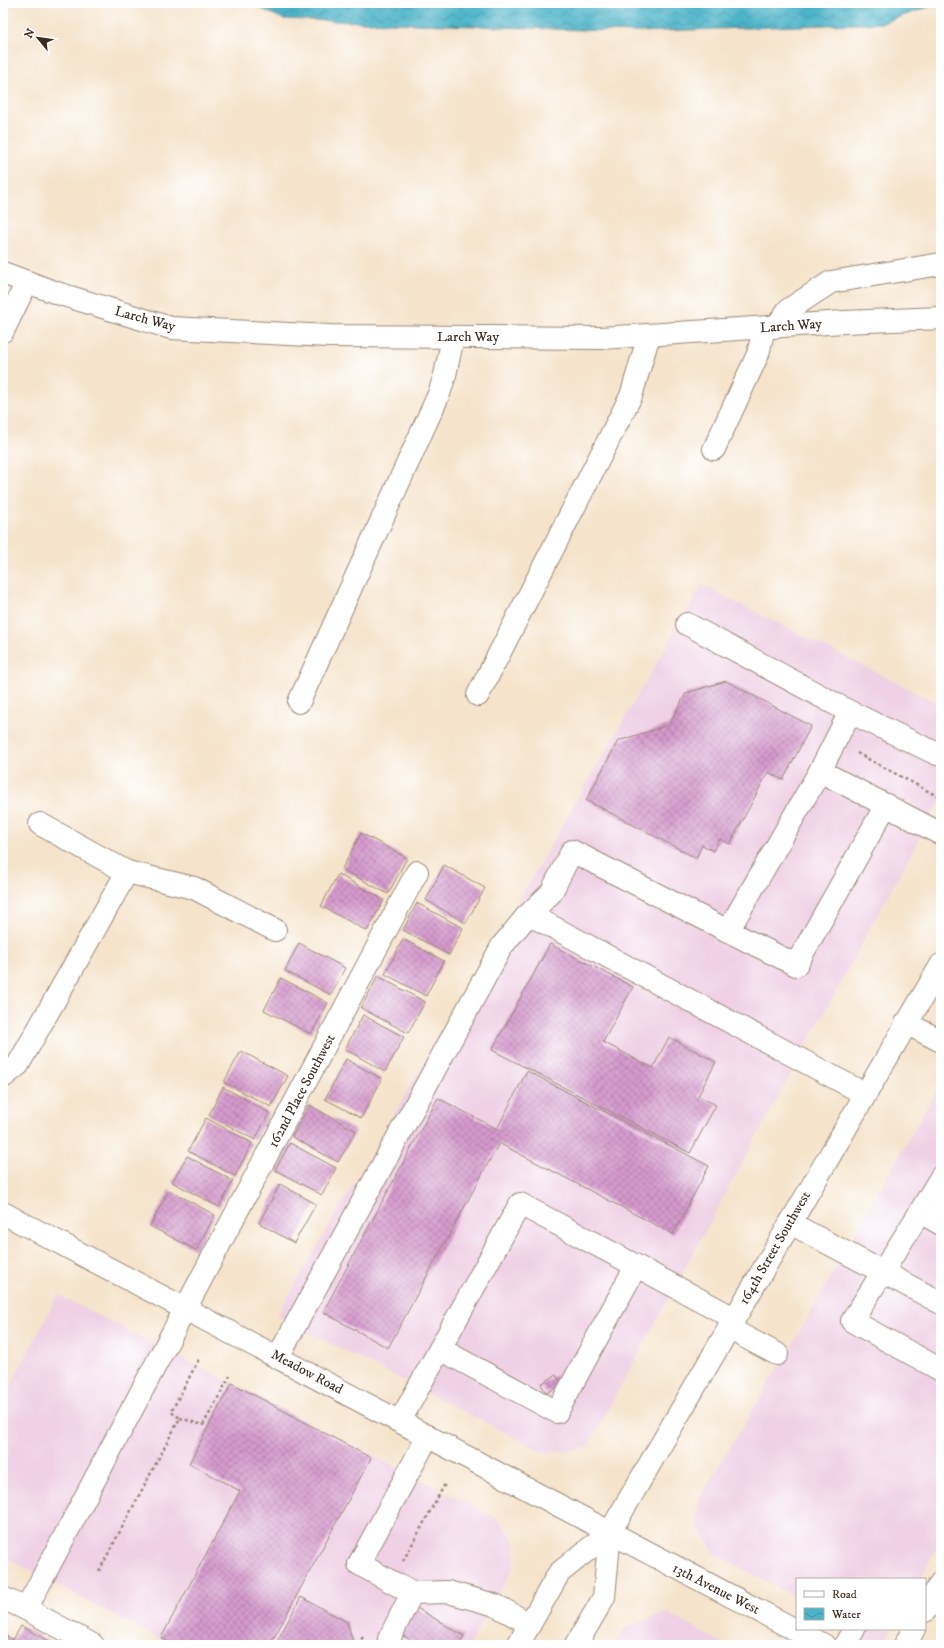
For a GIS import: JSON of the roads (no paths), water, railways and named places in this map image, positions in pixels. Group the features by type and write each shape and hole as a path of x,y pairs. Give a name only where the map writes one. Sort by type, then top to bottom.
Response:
{"street":[{"path":"714,449 770,327 788,310 831,282 941,264"},
{"name":"Larch Way","path":"3,273 57,293 171,328 336,337 601,338 941,318"},
{"path":"3,331 28,282"},
{"path":"478,695 630,396 649,335"},
{"path":"299,702 439,394 445,375 453,337"},
{"path":"687,624 850,712 937,754"},
{"path":"728,932 820,771 850,712"},
{"path":"820,771 941,834"},
{"path":"278,1357 502,946 526,918 551,893 572,851 728,932 796,965 886,805"},
{"path":"40,824 127,872 194,888 275,930"},
{"path":"3,1077 18,1064 127,872"},
{"name":"162nd Place Southwest","path":"26,1609 417,872"},
{"path":"526,918 534,917 865,1094"},
{"name":"164th Street Southwest","path":"518,1645 559,1573 610,1532 941,965"},
{"path":"906,1023 941,1041"},
{"path":"941,1177 852,1321 941,1370"},
{"path":"400,1421 520,1204 636,1266 731,1323 777,1354"},
{"path":"920,1212 941,1224"},
{"name":"Meadow Road","path":"3,1213 610,1532"},
{"path":"790,1223 941,1303"},
{"path":"440,1349 557,1412 636,1266"},
{"path":"428,1436 359,1564 412,1592 448,1592 496,1605 530,1624"},
{"name":"164th Street Southwest","path":"576,1645 604,1597 610,1532"},
{"name":"13th Avenue West","path":"610,1532 800,1639 824,1645"},
{"path":"926,1608 941,1582"},
{"path":"390,1645 389,1639 412,1592"},
{"path":"3,1598 93,1645"},
{"path":"845,1645 853,1630"},
{"path":"905,1645 913,1630"}],"water":[{"path":"249,3 940,3 882,23 635,32 283,19"}]}
